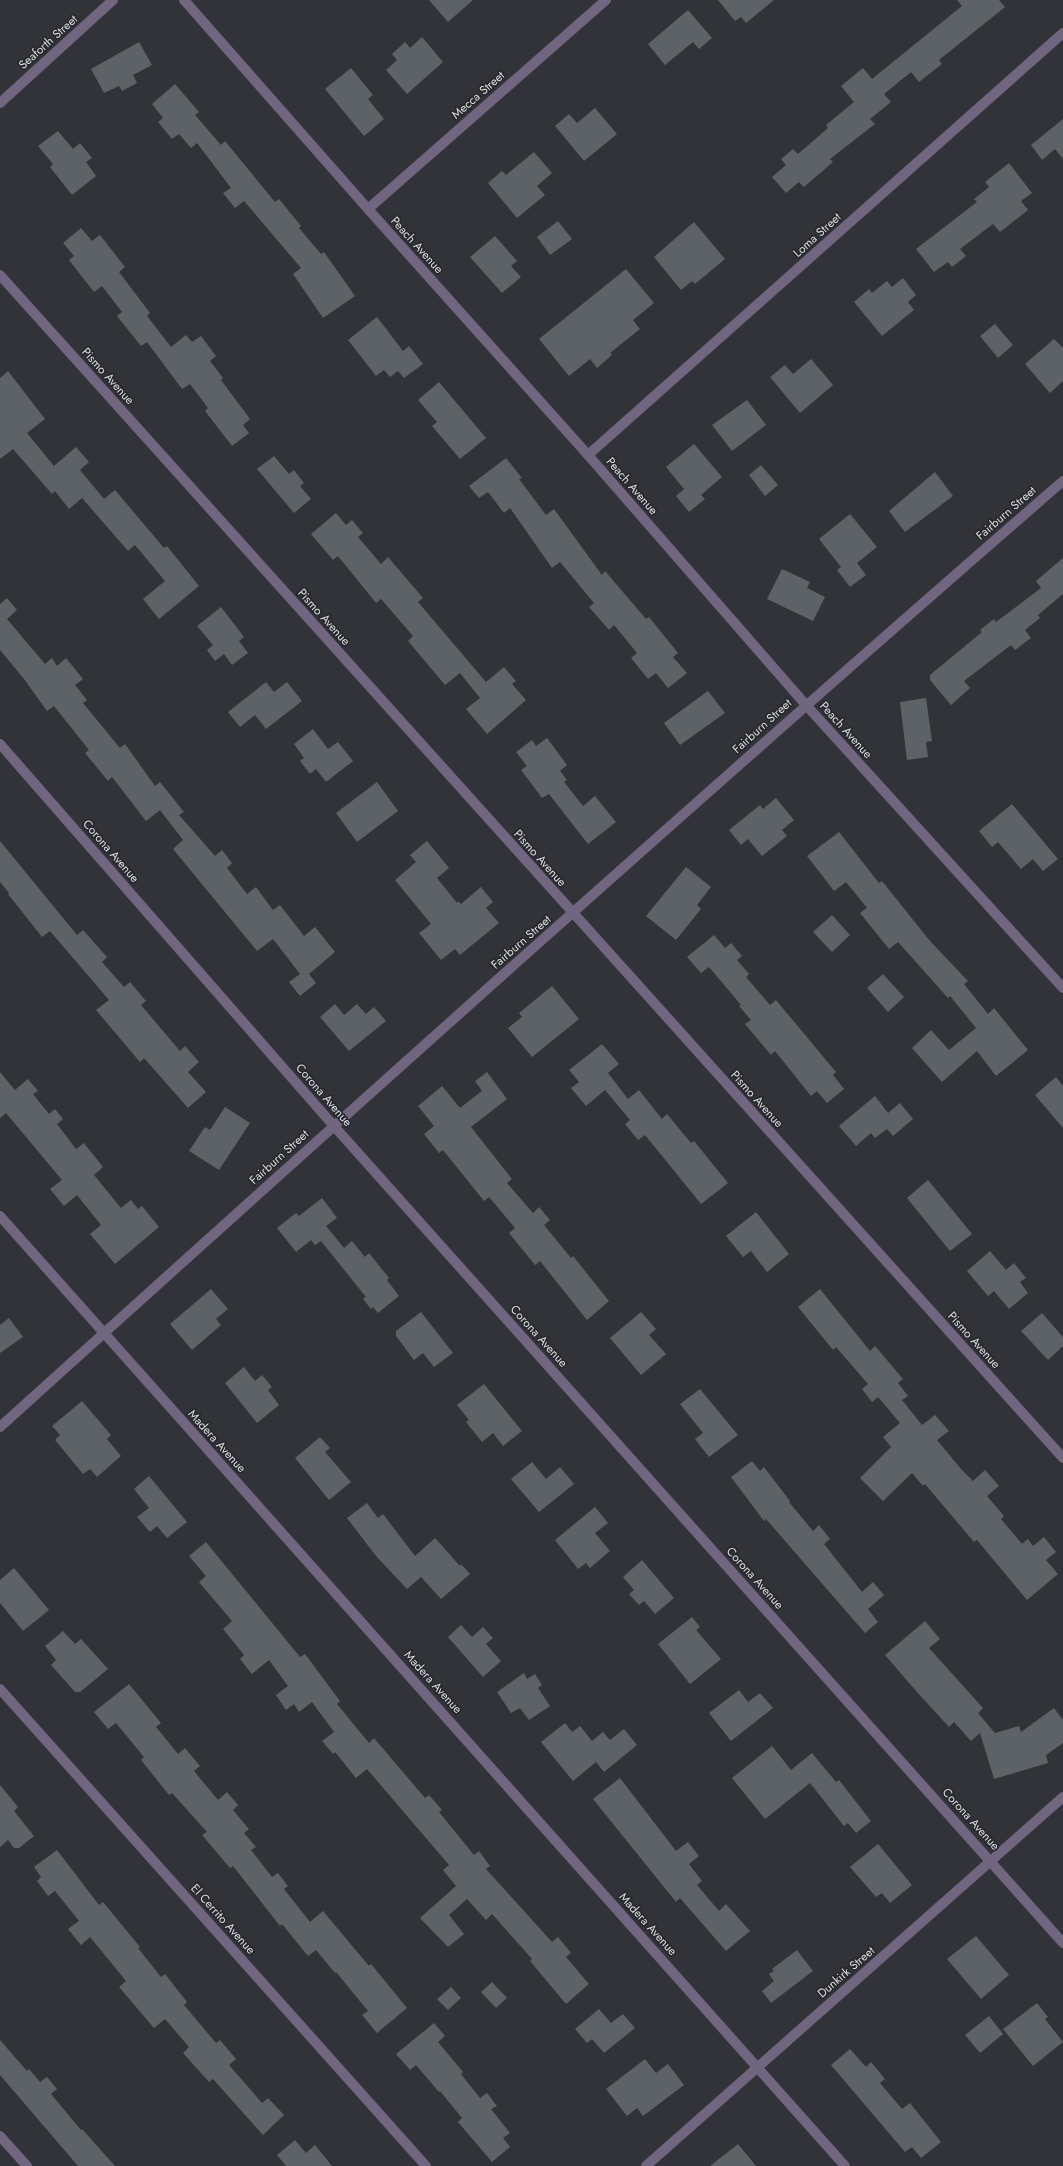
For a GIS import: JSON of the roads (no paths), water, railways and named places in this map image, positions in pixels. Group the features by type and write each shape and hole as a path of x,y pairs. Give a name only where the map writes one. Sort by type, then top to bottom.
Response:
{"street":[{"name":"Seaforth Street","path":"0,103 113,0"},
{"name":"Peach Avenue","path":"184,0 588,455 806,705 1063,988"},
{"name":"Mecca Street","path":"368,209 606,0"},
{"name":"Loma Street","path":"588,455 1063,33"},
{"name":"Pismo Avenue","path":"0,275 572,914 1063,1458"},
{"name":"Fairburn Street","path":"0,1427 333,1125 806,705 1063,481"},
{"name":"Corona Avenue","path":"0,744 333,1125 1063,1943"},
{"name":"Madera Avenue","path":"0,1216 758,2066 845,2166"},
{"name":"El Cerrito Avenue","path":"0,1689 426,2166"},
{"name":"Dunkirk Street","path":"646,2166 1063,1797"},
{"path":"0,2136 27,2166"}]}
